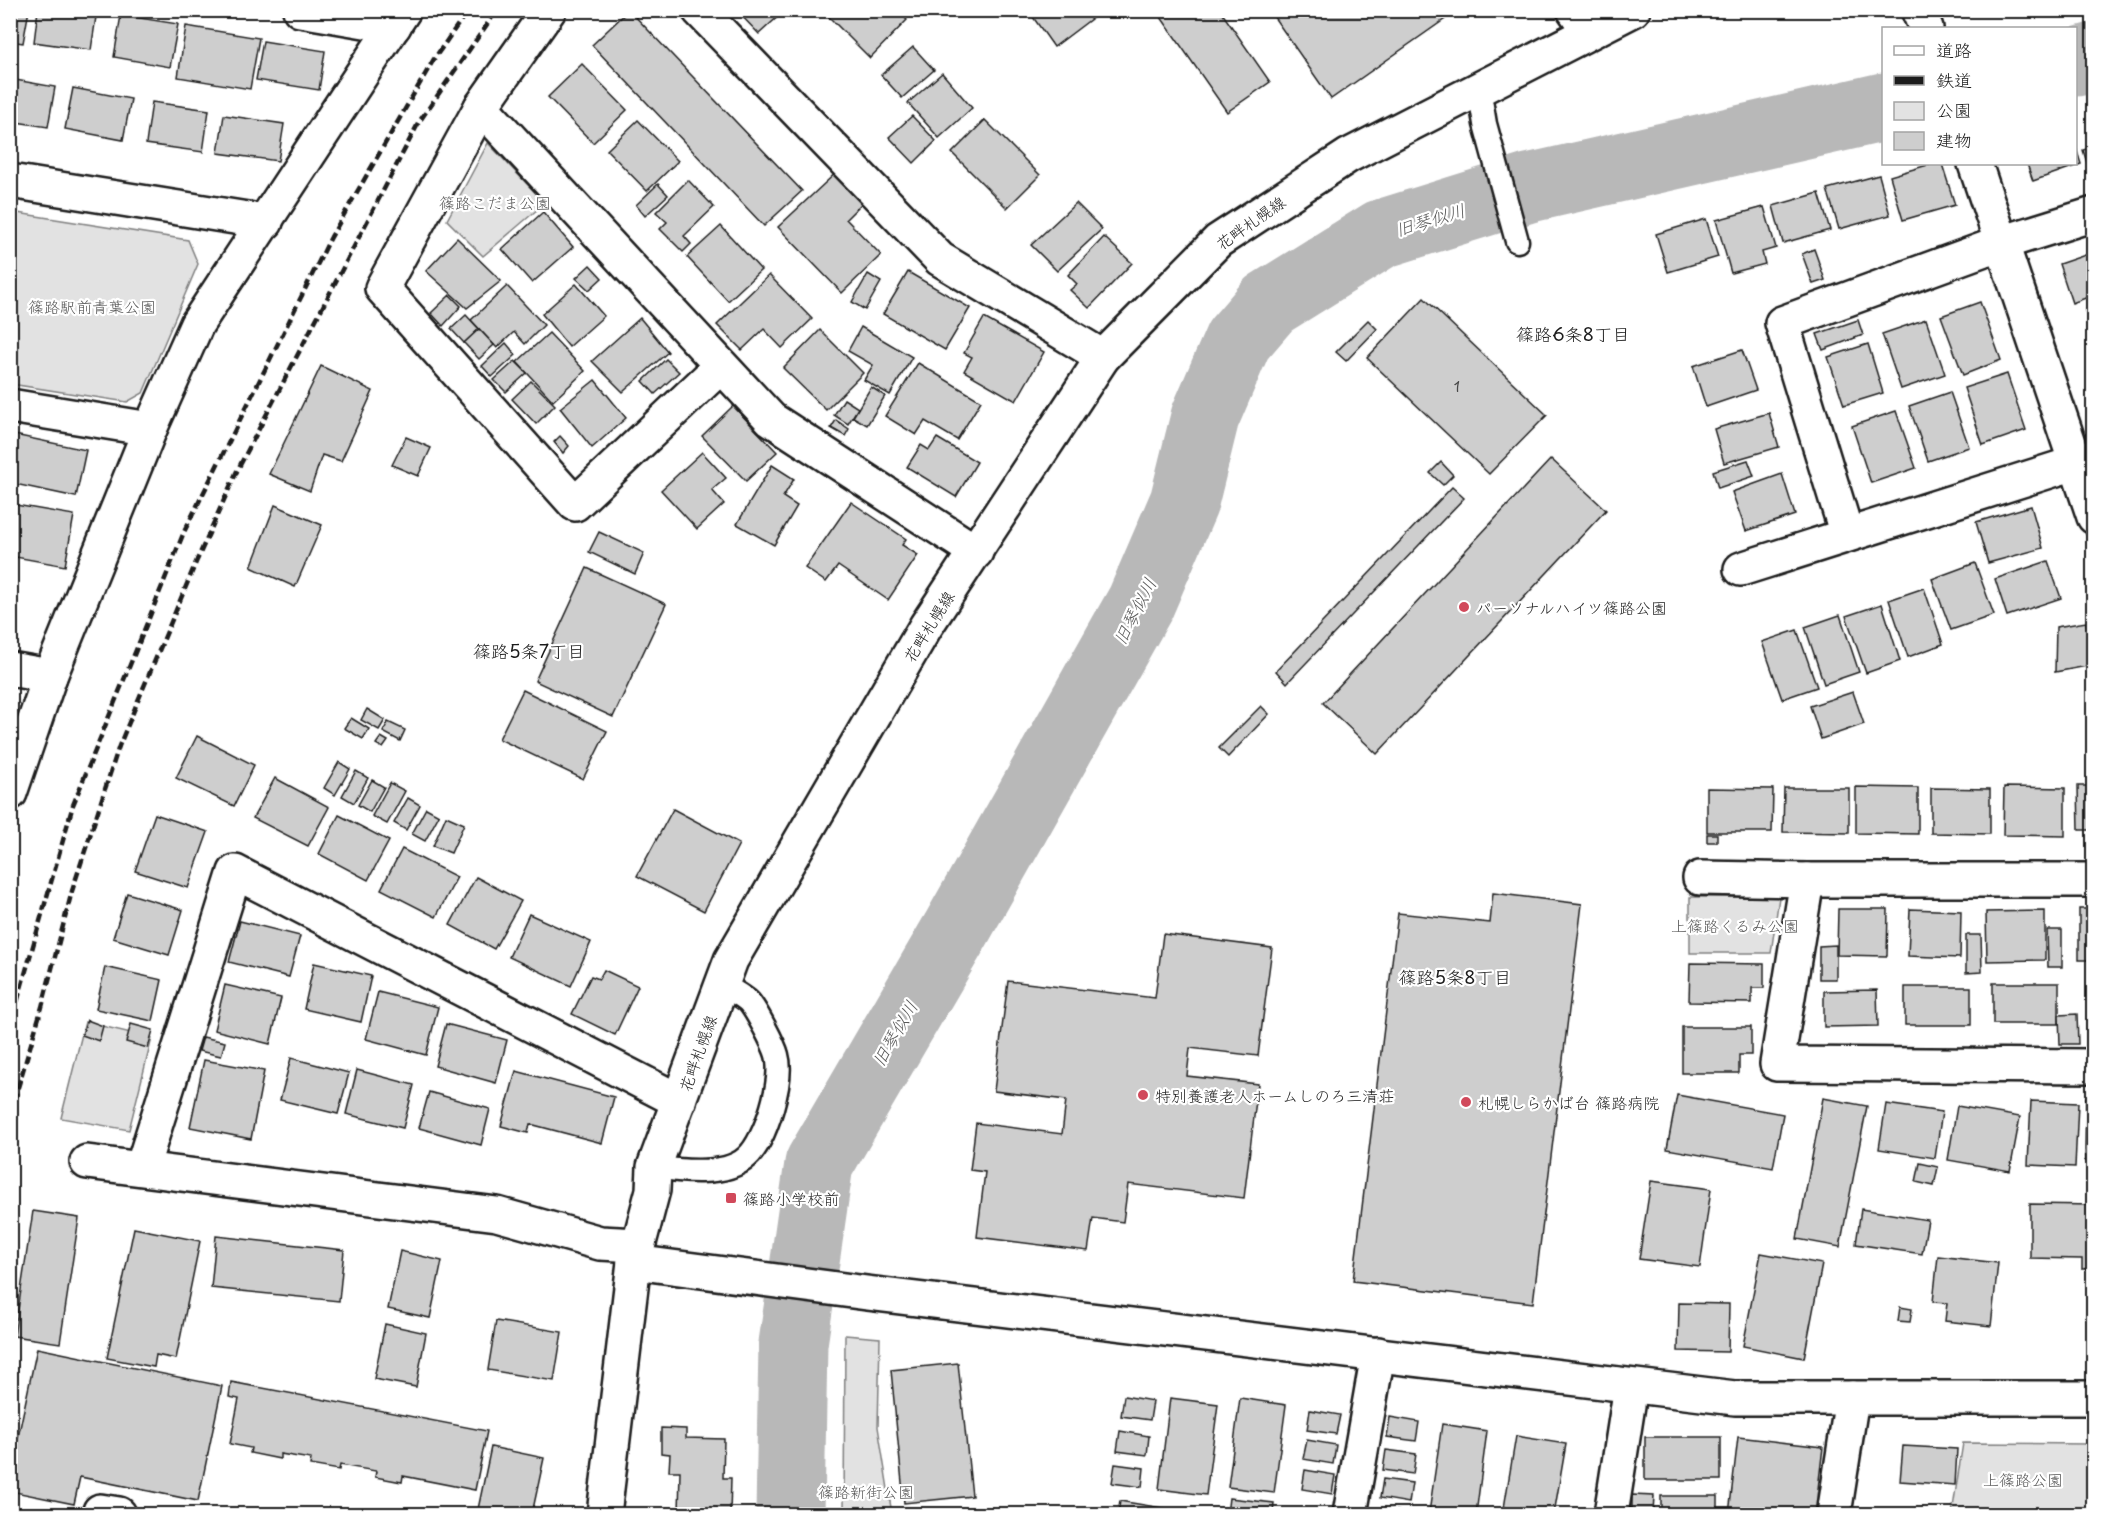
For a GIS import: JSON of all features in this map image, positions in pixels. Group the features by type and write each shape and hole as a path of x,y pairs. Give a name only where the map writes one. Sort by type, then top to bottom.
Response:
{"street":[{"path":"10,793 50,676 150,429 197,324 399,18 300,10"},
{"path":"549,10 481,107 382,288 575,504 722,366"},
{"path":"699,10 940,259 1103,357"},
{"name":"花畔札幌線","path":"604,1515 636,1253 653,1190 654,1167 731,960 926,626 1103,357 1218,242 1348,156 1479,88 1582,21 1633,10"},
{"path":"1918,10 1926,27"},
{"path":"481,107 771,419 976,552"},
{"path":"1975,165 2001,243 2084,460 2094,517"},
{"path":"10,181 266,222"},
{"path":"1847,535 1782,323 2001,243 2094,214"},
{"path":"10,406 150,429"},
{"path":"1741,569 2084,460"},
{"path":"10,669 50,676"},
{"path":"142,1168 235,872 679,1101"},
{"path":"1700,878 2094,880"},
{"path":"1807,880 1777,1064 2094,1066"},
{"path":"87,1162 497,1214 636,1253 753,1279 1630,1386 1735,1398 2094,1398"},
{"path":"1350,1515 1378,1354"},
{"path":"1611,1515 1630,1386"},
{"path":"1834,1515 1851,1398"},
{"path":"99,1515 100,1511 119,1515"}],"lane":[{"path":"1479,88 1485,124 1497,161 1517,241"},
{"path":"654,1167 692,1171 728,1167 747,1158 762,1137 777,1086 777,1056 748,1002 722,984"}],"green space":[{"name":"篠路こだま公園","path":"488,143 545,203 483,256 447,220"},
{"name":"篠路駅前青葉公園","path":"11,212 188,240 198,264 143,393 127,402 11,384"},
{"name":"上篠路くるみ公園","path":"1690,897 1779,897 1771,953 1690,953"},
{"path":"85,1022 152,1038 129,1130 61,1118"},
{"name":"篠路新街公園","path":"845,1335 880,1338 878,1427 892,1514 844,1514"},
{"name":"上篠路公園","path":"1963,1443 2093,1444 2093,1514 1952,1514"}],"building":[{"path":"10,10 29,10 23,43 10,41"},
{"path":"38,10 97,10 91,50 34,42"},
{"path":"629,10 802,191 764,226 592,45"},
{"path":"782,10 783,12 759,34 737,11"},
{"path":"822,10 898,10 907,20 870,58"},
{"path":"1028,10 1103,10 1054,47"},
{"path":"1156,10 1220,10 1270,82 1227,112"},
{"path":"1269,10 1458,10 1331,99"},
{"path":"121,15 178,24 170,67 114,57"},
{"path":"186,26 259,38 250,89 178,77"},
{"path":"263,41 325,51 319,90 256,80"},
{"path":"913,47 934,70 902,98 881,75"},
{"path":"582,64 627,110 593,143 548,97"},
{"path":"942,73 972,108 939,138 908,103"},
{"path":"10,79 55,87 48,127 10,121"},
{"path":"73,88 131,99 123,140 65,129"},
{"path":"152,102 209,110 203,152 146,144"},
{"path":"224,115 284,124 278,161 218,153"},
{"path":"912,116 936,141 914,163 889,137"},
{"path":"638,120 678,161 647,191 607,150"},
{"path":"985,120 1040,175 1007,208 952,153"},
{"path":"2094,147 2094,178 2092,178 2083,150"},
{"path":"2077,151 2081,164 2033,181 2027,165 2077,165"},
{"path":"1928,165 1942,165 1955,205 1903,220 1890,176"},
{"path":"841,168 869,196 846,219 881,255 842,293 778,227"},
{"path":"1879,175 1890,215 1839,229 1827,189"},
{"path":"688,180 714,207 684,236 691,244 683,252 660,229 667,222 656,212"},
{"path":"658,184 668,195 645,216 636,205"},
{"path":"1819,193 1830,230 1783,243 1773,206"},
{"path":"1076,203 1102,229 1057,271 1031,245"},
{"path":"1764,207 1776,248 1762,252 1765,264 1731,273 1716,220"},
{"path":"543,212 573,247 532,283 502,249"},
{"path":"1706,219 1718,257 1668,272 1656,234"},
{"path":"721,226 761,270 728,301 687,257"},
{"path":"1104,237 1132,263 1089,308 1070,290 1077,284 1068,275"},
{"path":"457,238 501,281 467,308 426,271"},
{"path":"1814,249 1825,280 1813,284 1802,254"},
{"path":"2094,252 2094,295 2072,303 2059,264"},
{"path":"590,265 602,278 589,290 576,278"},
{"path":"908,272 970,308 945,350 883,314"},
{"path":"868,274 881,282 865,310 852,302"},
{"path":"769,275 812,319 782,348 764,329 742,350 717,325"},
{"path":"576,284 604,316 569,347 542,314"},
{"path":"507,286 544,325 525,344 514,332 497,348 471,320"},
{"path":"450,295 461,306 443,326 431,313"},
{"path":"1424,298 1547,415 1489,474 1367,358"},
{"path":"1980,302 2001,360 1963,375 1941,316"},
{"path":"2094,307 2094,333 2085,311"},
{"path":"466,315 479,329 464,343 451,329"},
{"path":"640,318 668,352 623,392 592,361"},
{"path":"984,318 1044,352 1016,401 964,371 972,357 964,353"},
{"path":"1926,319 1945,374 1901,389 1882,334"},
{"path":"1368,320 1377,329 1346,361 1336,352"},
{"path":"1858,320 1863,335 1823,350 1817,334"},
{"path":"861,327 912,357 890,395 864,380 873,365 848,351"},
{"path":"479,329 494,345 479,359 464,343"},
{"path":"820,330 863,373 826,410 783,368"},
{"path":"549,333 585,371 553,401 517,362"},
{"path":"506,343 516,355 492,377 482,366"},
{"path":"1868,344 1883,393 1844,405 1828,357"},
{"path":"1742,350 1756,390 1706,407 1693,366"},
{"path":"666,359 679,372 655,394 643,381"},
{"path":"515,361 527,373 506,392 494,380"},
{"path":"918,363 981,401 957,440 925,421 916,435 885,416"},
{"path":"321,366 373,391 341,461 322,455 310,491 269,474"},
{"path":"2007,374 2026,430 1983,445 1964,388"},
{"path":"595,380 626,418 592,448 560,408"},
{"path":"531,381 555,405 536,424 512,399"},
{"path":"871,387 885,396 867,425 853,417"},
{"path":"1950,392 1969,447 1928,461 1909,406"},
{"path":"844,399 858,408 848,424 834,415"},
{"path":"733,406 777,452 746,481 702,436"},
{"path":"1896,411 1916,468 1871,483 1852,426"},
{"path":"1769,413 1779,447 1724,463 1714,429"},
{"path":"836,420 849,429 845,436 831,428"},
{"path":"10,434 86,450 76,497 10,483"},
{"path":"560,436 569,446 563,453 554,442"},
{"path":"406,437 431,448 418,476 392,465"},
{"path":"937,438 977,462 956,497 907,467 921,445 929,450"},
{"path":"702,452 726,478 712,490 724,504 697,529 661,490"},
{"name":"パーソナルハイツ篠路公園","path":"1551,459 1606,510 1377,754 1323,703"},
{"path":"1748,460 1754,476 1718,488 1713,471"},
{"path":"1441,462 1453,475 1443,485 1430,473"},
{"path":"772,465 794,479 783,497 797,506 774,545 737,524"},
{"path":"1782,474 1795,515 1746,531 1732,492"},
{"path":"1452,487 1464,498 1287,683 1276,671"},
{"path":"851,502 906,539 902,545 918,555 888,600 838,566 826,582 805,568"},
{"path":"10,504 74,515 65,566 16,557 14,568 10,568"},
{"path":"275,505 322,525 295,587 251,567"},
{"path":"2031,506 2043,548 1988,563 1976,522"},
{"path":"599,532 644,553 635,574 589,552"},
{"path":"2048,561 2061,598 2007,616 1995,579"},
{"path":"1975,563 1994,615 1951,630 1932,579"},
{"path":"587,568 666,604 613,717 535,681"},
{"path":"1924,588 1943,644 1908,657 1889,600"},
{"path":"1882,604 1900,661 1866,673 1846,616"},
{"path":"1840,615 1859,672 1824,684 1805,627"},
{"path":"2086,622 2093,665 2055,672 2056,627"},
{"path":"1797,630 1817,687 1782,699 1762,642"},
{"path":"523,690 607,731 583,779 499,739"},
{"path":"1853,692 1864,724 1821,739 1810,706"},
{"path":"1261,706 1269,714 1228,757 1219,748"},
{"path":"367,709 385,720 379,730 361,720"},
{"path":"351,718 369,729 363,739 344,728"},
{"path":"388,722 405,730 400,741 383,732"},
{"path":"197,736 254,765 234,806 176,778"},
{"path":"381,737 388,741 383,748 376,744"},
{"path":"339,762 350,769 335,795 324,788"},
{"path":"356,771 368,778 354,803 342,796"},
{"path":"275,778 329,807 308,846 253,818"},
{"path":"372,780 384,787 370,812 358,805"},
{"path":"390,783 405,791 387,824 372,816"},
{"path":"2078,786 2094,786 2094,830 2079,830"},
{"path":"1856,787 1918,788 1918,834 1856,833"},
{"path":"2004,787 2065,788 2065,836 2003,835"},
{"path":"1707,788 1773,789 1772,832 1707,832"},
{"path":"1784,788 1849,788 1849,833 1783,832"},
{"path":"1931,788 1990,789 1990,834 1931,833"},
{"path":"408,798 420,805 406,830 394,823"},
{"path":"426,808 439,815 425,841 412,834"},
{"path":"673,809 739,844 704,911 637,876"},
{"path":"155,814 208,832 188,888 135,871"},
{"path":"339,815 389,841 368,880 319,854"},
{"path":"446,816 464,824 451,853 433,846"},
{"path":"1707,834 1717,834 1717,842 1707,842"},
{"path":"402,849 457,877 436,917 381,889"},
{"path":"476,877 521,901 494,949 450,925"},
{"path":"127,893 183,910 169,955 113,938"},
{"name":"札幌しらかば台 篠路病院","path":"1493,893 1582,904 1533,1303 1353,1281 1398,913 1490,923"},
{"path":"1838,909 1888,909 1887,956 1837,955"},
{"path":"1910,909 1961,911 1960,958 1908,956"},
{"path":"2079,909 2094,909 2094,960 2079,960"},
{"path":"2045,911 2045,960 1987,961 1986,912"},
{"path":"529,914 591,942 571,986 509,957"},
{"path":"240,921 300,936 289,977 229,962"},
{"path":"2047,930 2062,930 2062,967 2048,967"},
{"name":"特別養護老人ホームしのろ三清荘","path":"1163,934 1272,948 1258,1056 1190,1048 1187,1076 1258,1084 1244,1198 1128,1184 1123,1222 1093,1218 1088,1251 977,1237 985,1172 970,1170 976,1123 1062,1134 1066,1100 994,1091 1008,981 1155,998"},
{"path":"1966,935 1981,935 1982,972 1966,973"},
{"path":"1836,945 1836,979 1819,979 1819,946"},
{"path":"314,963 371,976 361,1022 304,1009"},
{"path":"1690,963 1764,964 1764,988 1752,988 1752,1003 1689,1002"},
{"path":"105,967 162,980 153,1021 96,1009"},
{"path":"604,970 638,986 615,1035 572,1014 591,976 599,979"},
{"path":"2094,982 2094,1023 2090,1023 2089,983"},
{"path":"1993,983 2059,983 2059,1024 1993,1024"},
{"path":"225,985 281,998 270,1044 214,1030"},
{"path":"1905,987 1971,987 1971,1025 1905,1025"},
{"path":"1877,990 1878,1026 1824,1027 1824,991"},
{"path":"378,992 438,1007 426,1055 366,1039"},
{"path":"2077,1014 2078,1044 2060,1044 2059,1015"},
{"path":"87,1020 103,1026 99,1041 82,1035"},
{"path":"131,1024 153,1030 148,1048 126,1042"},
{"path":"446,1024 507,1040 496,1083 435,1066"},
{"path":"1682,1027 1751,1027 1751,1055 1739,1055 1739,1073 1682,1073"},
{"path":"203,1037 225,1042 221,1056 199,1051"},
{"path":"291,1058 349,1073 338,1114 280,1100"},
{"path":"204,1060 264,1071 251,1139 190,1127"},
{"path":"357,1070 414,1085 403,1128 346,1114"},
{"path":"516,1071 614,1097 602,1143 530,1124 528,1133 501,1126"},
{"path":"429,1092 490,1109 481,1145 419,1128"},
{"path":"1677,1095 1783,1114 1773,1168 1667,1149"},
{"path":"2086,1097 2094,1097 2094,1161 2085,1161"},
{"path":"1823,1098 1867,1106 1840,1247 1797,1239"},
{"path":"2031,1101 2078,1103 2075,1167 2028,1165"},
{"path":"1886,1104 1942,1112 1935,1158 1879,1149"},
{"path":"1957,1106 2020,1117 2010,1171 1948,1160"},
{"path":"1920,1163 1938,1167 1934,1186 1916,1182"},
{"path":"1651,1181 1711,1189 1700,1267 1639,1259"},
{"path":"2030,1204 2094,1205 2094,1269 2082,1269 2082,1259 2030,1258"},
{"path":"1861,1209 1928,1220 1922,1254 1856,1244"},
{"path":"33,1211 79,1218 60,1343 14,1336"},
{"path":"134,1228 200,1241 176,1359 156,1355 154,1367 107,1358"},
{"path":"216,1236 344,1250 339,1301 211,1288"},
{"path":"400,1251 442,1261 430,1318 388,1309"},
{"path":"1761,1253 1822,1264 1804,1358 1743,1346"},
{"path":"1938,1256 1998,1263 1991,1326 1945,1321 1947,1303 1933,1302"},
{"path":"1679,1303 1729,1304 1728,1352 1678,1351"},
{"path":"1900,1307 1912,1309 1910,1322 1898,1321"},
{"path":"496,1321 562,1332 554,1381 488,1370"},
{"path":"385,1324 426,1333 416,1387 374,1379"},
{"path":"37,1348 222,1386 198,1501 80,1477 74,1504 10,1491 10,1475"},
{"path":"958,1363 972,1496 904,1503 891,1370"},
{"path":"231,1382 487,1431 475,1490 403,1476 402,1482 375,1477 376,1471 340,1465 339,1470 310,1465 311,1459 280,1454 280,1459 250,1453 251,1448 230,1444 239,1399 229,1397"},
{"path":"1124,1396 1153,1401 1150,1420 1121,1416"},
{"path":"1170,1398 1218,1404 1206,1495 1159,1489"},
{"path":"1240,1398 1286,1405 1274,1493 1228,1487"},
{"path":"1310,1410 1340,1415 1336,1434 1307,1430"},
{"path":"1390,1417 1419,1422 1416,1441 1387,1437"},
{"path":"1442,1424 1487,1431 1476,1514 1429,1513"},
{"path":"661,1428 686,1429 686,1438 724,1439 723,1478 731,1478 730,1514 679,1514 680,1471 669,1471 670,1454 661,1453"},
{"path":"1120,1431 1149,1436 1147,1455 1117,1451"},
{"path":"1516,1436 1566,1444 1554,1514 1503,1514"},
{"path":"1645,1437 1721,1437 1721,1480 1645,1480"},
{"path":"1738,1437 1823,1447 1815,1514 1729,1514"},
{"path":"1307,1440 1336,1445 1333,1464 1303,1459"},
{"path":"1903,1446 1957,1449 1955,1485 1900,1481"},
{"path":"491,1447 544,1458 532,1514 477,1514"},
{"path":"1386,1450 1416,1454 1413,1474 1383,1470"},
{"path":"1115,1464 1144,1468 1142,1487 1112,1483"},
{"path":"1305,1470 1335,1475 1332,1494 1302,1489"},
{"path":"1383,1479 1412,1483 1409,1503 1380,1498"},
{"path":"1632,1495 1654,1496 1653,1512 1632,1512"},
{"path":"1661,1496 1718,1496 1718,1514 1661,1514"},
{"path":"1229,1498 1274,1503 1273,1514 1227,1514"},
{"path":"1120,1501 1185,1512 1185,1514 1118,1514"},
{"path":"1378,1508 1407,1513 1407,1514 1377,1514"}],"waterway":[{"name":"旧琴似川","path":"2077,62 2094,57"},
{"name":"旧琴似川","path":"790,1514 793,1344 819,1164 956,930 1141,602 1184,502 1205,417 1238,340 1269,304 1381,234 1529,188 1882,107"}],"railway":[{"path":"10,1027 73,805 184,532 331,237 434,59 468,10"},
{"path":"10,1114 42,1007 72,891 119,746 197,560 237,471 419,122 497,10"}],"place":[{"name":"パーソナルハイツ篠路公園","path":"1464,607"},
{"name":"特別養護老人ホームしのろ三清荘","path":"1143,1095"},
{"name":"札幌しらかば台 篠路病院","path":"1466,1102"},
{"name":"篠路小学校前","path":"731,1198"}],"district":[{"name":"篠路6条8丁目","path":"1573,333"},
{"name":"篠路5条7丁目","path":"529,650"},
{"name":"篠路5条8丁目","path":"1455,976"}]}
